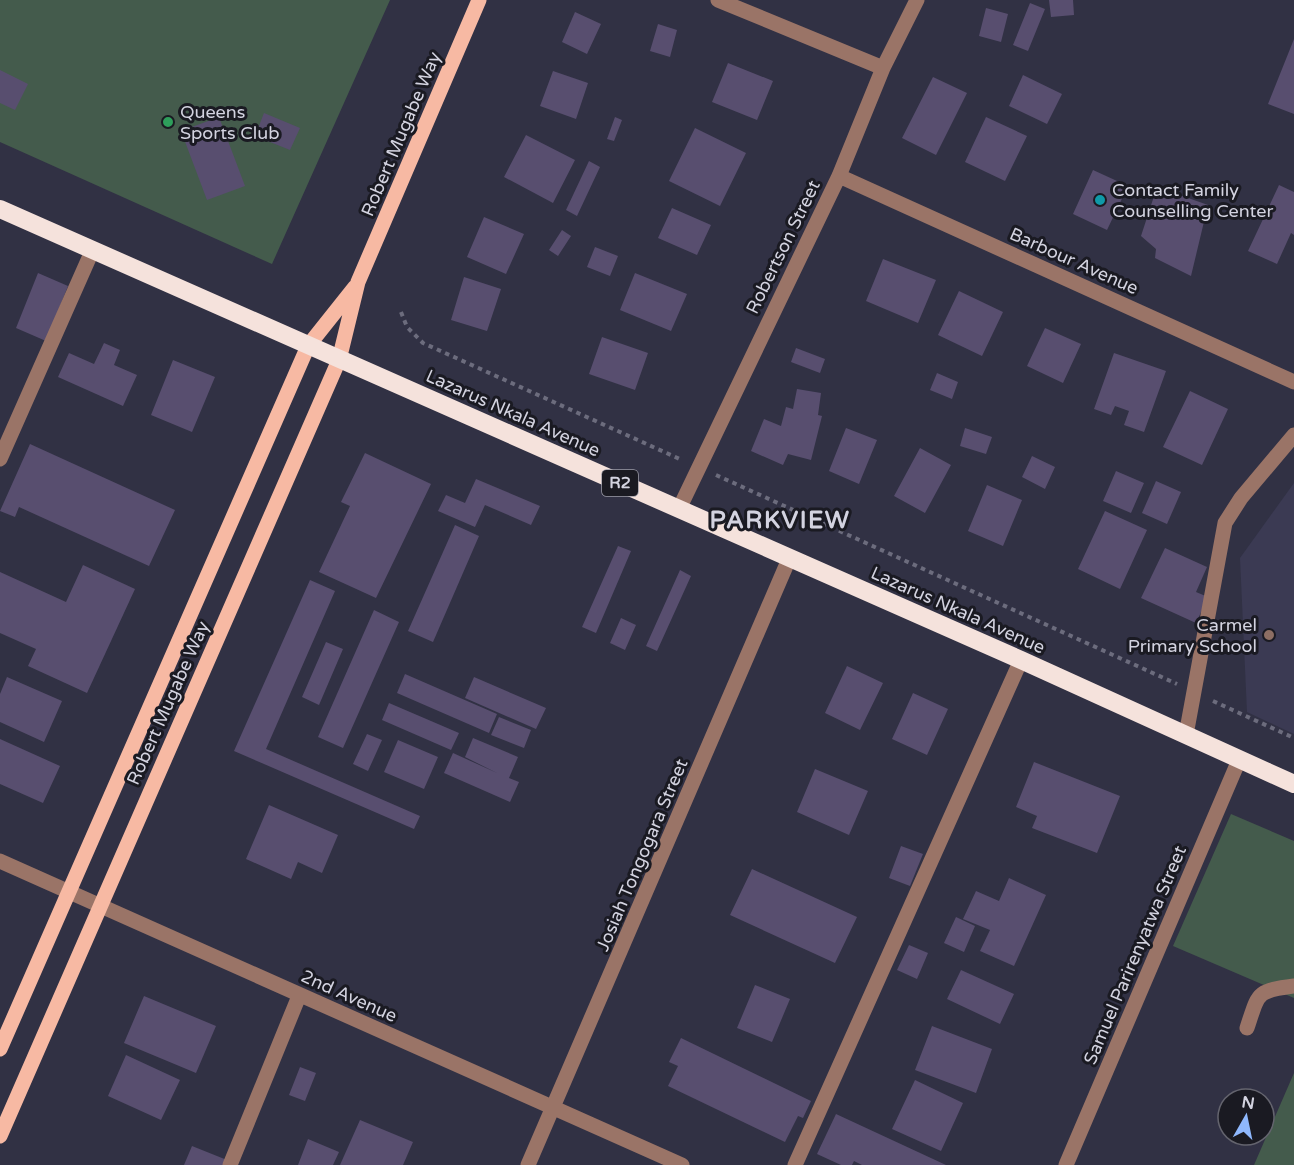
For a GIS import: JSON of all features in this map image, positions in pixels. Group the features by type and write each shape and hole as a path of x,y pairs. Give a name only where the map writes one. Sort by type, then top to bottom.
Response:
{"highway":[{"name":"Lazarus Nkala Avenue","path":"0,209 1021,660 1239,760"},
{"name":"R2","path":"1239,760 1294,784"}],"main road":[{"name":"Robert Mugabe Way","path":"0,1136 339,360 358,282 479,0"},
{"name":"Robert Mugabe Way","path":"0,1049 308,346 358,282"}],"street":[{"path":"718,0 883,68"},
{"name":"Robertson Street","path":"679,509 839,176 883,68 917,0"},
{"name":"Barbour Avenue","path":"839,176 1294,382"},
{"path":"0,459 93,249"},
{"path":"1186,735 1225,523 1241,498 1294,435"},
{"name":"Josiah Tongogara Street","path":"528,1165 555,1108 789,559"},
{"path":"795,1165 1021,660"},
{"name":"Samuel Parirenyatwa Street","path":"1066,1165 1239,760"},
{"name":"2nd Avenue","path":"0,861 682,1165"},
{"path":"1247,1028 1257,998 1262,993 1267,989 1294,986"},
{"path":"230,1165 299,996"}],"path":[{"path":"401,312 407,327 423,343 1294,738"}],"shaded area":[{"name":"Carmel Primary School","path":"1294,483 1294,734 1247,712 1240,558"}],"green space":[{"name":"Queens Sports Club","path":"0,0 390,0 272,264 0,142"},
{"path":"1231,814 1294,841 1294,998 1173,946"},
{"path":"1294,1073 1294,1165 1254,1165 1262,1147 1276,1147 1276,1114"}],"building":[{"path":"1049,0 1073,0 1074,15 1051,17"},
{"path":"1030,3 1045,9 1028,51 1013,45"},
{"path":"986,8 1008,14 1001,42 979,36"},
{"path":"575,12 601,24 587,54 562,42"},
{"path":"658,24 677,30 670,57 650,51"},
{"path":"1294,39 1294,114 1268,104"},
{"path":"728,63 773,81 757,120 712,102"},
{"path":"0,70 28,84 15,110 0,103"},
{"path":"553,71 588,83 576,119 540,106"},
{"path":"1023,75 1062,94 1047,124 1009,106"},
{"path":"933,77 967,93 936,155 902,138"},
{"path":"264,113 300,128 290,150 255,136"},
{"path":"219,117 245,186 207,200 181,131"},
{"path":"615,117 622,120 614,141 607,139"},
{"path":"986,117 1027,136 1005,181 965,162"},
{"path":"695,128 746,153 720,206 669,181"},
{"path":"526,135 575,160 553,203 504,177"},
{"path":"589,161 600,167 577,216 566,210"},
{"name":"Contact Family Counselling Center","path":"1093,170 1128,186 1107,230 1073,214"},
{"path":"1279,185 1294,192 1294,235 1291,233 1277,264 1248,251"},
{"path":"1157,187 1208,205 1191,276 1155,258 1156,249 1141,236"},
{"path":"672,208 711,225 697,255 658,238"},
{"path":"484,217 524,234 506,274 467,257"},
{"path":"562,230 571,236 558,256 549,250"},
{"path":"595,247 618,256 610,276 587,267"},
{"path":"883,259 936,280 918,323 866,301"},
{"path":"38,273 68,286 46,341 16,328"},
{"path":"635,273 687,294 671,331 620,310"},
{"path":"464,277 501,289 487,331 451,320"},
{"path":"959,291 1003,312 982,356 938,335"},
{"path":"1045,328 1081,344 1063,383 1027,366"},
{"path":"602,337 648,353 635,390 589,374"},
{"path":"104,343 120,350 114,365 137,375 123,406 58,377 69,353 94,364"},
{"path":"796,348 825,359 820,373 791,362"},
{"path":"1114,353 1166,371 1144,432 1124,425 1129,411 1115,406 1111,415 1094,409"},
{"path":"173,360 215,377 192,432 151,415"},
{"path":"937,373 958,382 952,399 930,390"},
{"path":"797,389 821,393 818,415 822,416 811,460 788,454 783,465 751,451 764,419 781,426 786,407 793,409"},
{"path":"1190,391 1228,409 1202,465 1163,447"},
{"path":"846,428 877,440 859,484 829,471"},
{"path":"965,428 992,437 986,454 960,446"},
{"path":"30,444 175,510 149,566 19,507 15,517 0,511"},
{"path":"920,448 951,465 925,513 894,496"},
{"path":"365,453 431,484 376,598 319,572 350,506 341,502"},
{"path":"1032,456 1055,467 1045,489 1022,477"},
{"path":"1116,471 1144,483 1131,513 1103,501"},
{"path":"476,479 540,506 531,525 485,505 475,527 438,511 446,495 465,503"},
{"path":"1156,481 1181,492 1167,524 1142,513"},
{"path":"987,485 1022,500 1003,546 968,531"},
{"path":"1105,511 1147,530 1120,589 1078,569"},
{"path":"455,525 479,536 433,642 408,631"},
{"path":"618,546 631,551 596,633 582,627"},
{"path":"1165,548 1207,567 1196,592 1208,597 1196,623 1141,598"},
{"path":"83,565 135,589 87,693 28,666 36,649 0,633 0,572 66,602"},
{"path":"680,570 691,576 657,651 646,646"},
{"path":"310,580 335,591 266,749 420,816 414,829 234,751"},
{"path":"374,610 399,622 343,748 318,737"},
{"path":"621,618 636,625 625,650 610,643"},
{"path":"326,642 343,649 319,705 302,697"},
{"path":"847,666 883,683 860,730 825,713"},
{"path":"405,674 497,714 489,733 397,693"},
{"path":"7,677 62,701 44,742 0,722 0,694"},
{"path":"474,677 546,708 536,729 465,698"},
{"path":"913,693 948,709 927,755 892,739"},
{"path":"389,703 459,733 451,750 382,720"},
{"path":"499,717 531,730 524,748 491,735"},
{"path":"367,734 382,740 368,771 353,764"},
{"path":"473,738 518,757 509,778 519,782 510,802 444,773 453,753 497,773 465,757"},
{"path":"0,739 60,766 43,803 0,784"},
{"path":"398,740 438,757 424,789 384,772"},
{"path":"1034,762 1120,796 1097,853 1032,828 1037,816 1016,807"},
{"path":"815,769 868,791 849,835 797,812"},
{"path":"269,805 338,835 322,873 298,862 291,879 246,859"},
{"path":"901,846 923,854 910,886 889,878"},
{"path":"752,869 857,917 835,963 730,915"},
{"path":"1009,878 1046,895 1014,966 980,951 990,930 963,919 976,891 999,901"},
{"path":"956,917 975,926 964,952 944,943"},
{"path":"909,945 928,953 917,979 897,970"},
{"path":"961,970 1014,994 1000,1024 947,999"},
{"path":"755,985 790,999 772,1042 737,1028"},
{"path":"144,996 216,1026 196,1073 124,1043"},
{"path":"932,1026 992,1049 976,1093 915,1070"},
{"path":"681,1038 811,1101 803,1118 798,1116 785,1142 668,1086 678,1066 669,1062"},
{"path":"126,1055 180,1080 161,1120 108,1096"},
{"path":"300,1067 316,1073 305,1101 289,1095"},
{"path":"915,1080 963,1103 941,1151 892,1129"},
{"path":"836,1114 946,1165 862,1165 854,1161 852,1165 841,1165 817,1154"},
{"path":"360,1120 413,1142 403,1165 340,1165"},
{"path":"308,1139 339,1152 333,1165 298,1165"},
{"path":"192,1146 227,1160 225,1165 184,1165"}],"place":[{"name":"Queens Sports Club","path":"168,122"},
{"name":"Contact Family Counselling Center","path":"1100,200"},
{"name":"Carmel Primary School","path":"1269,635"}],"district":[{"name":"PARKVIEW","path":"780,520"}]}
